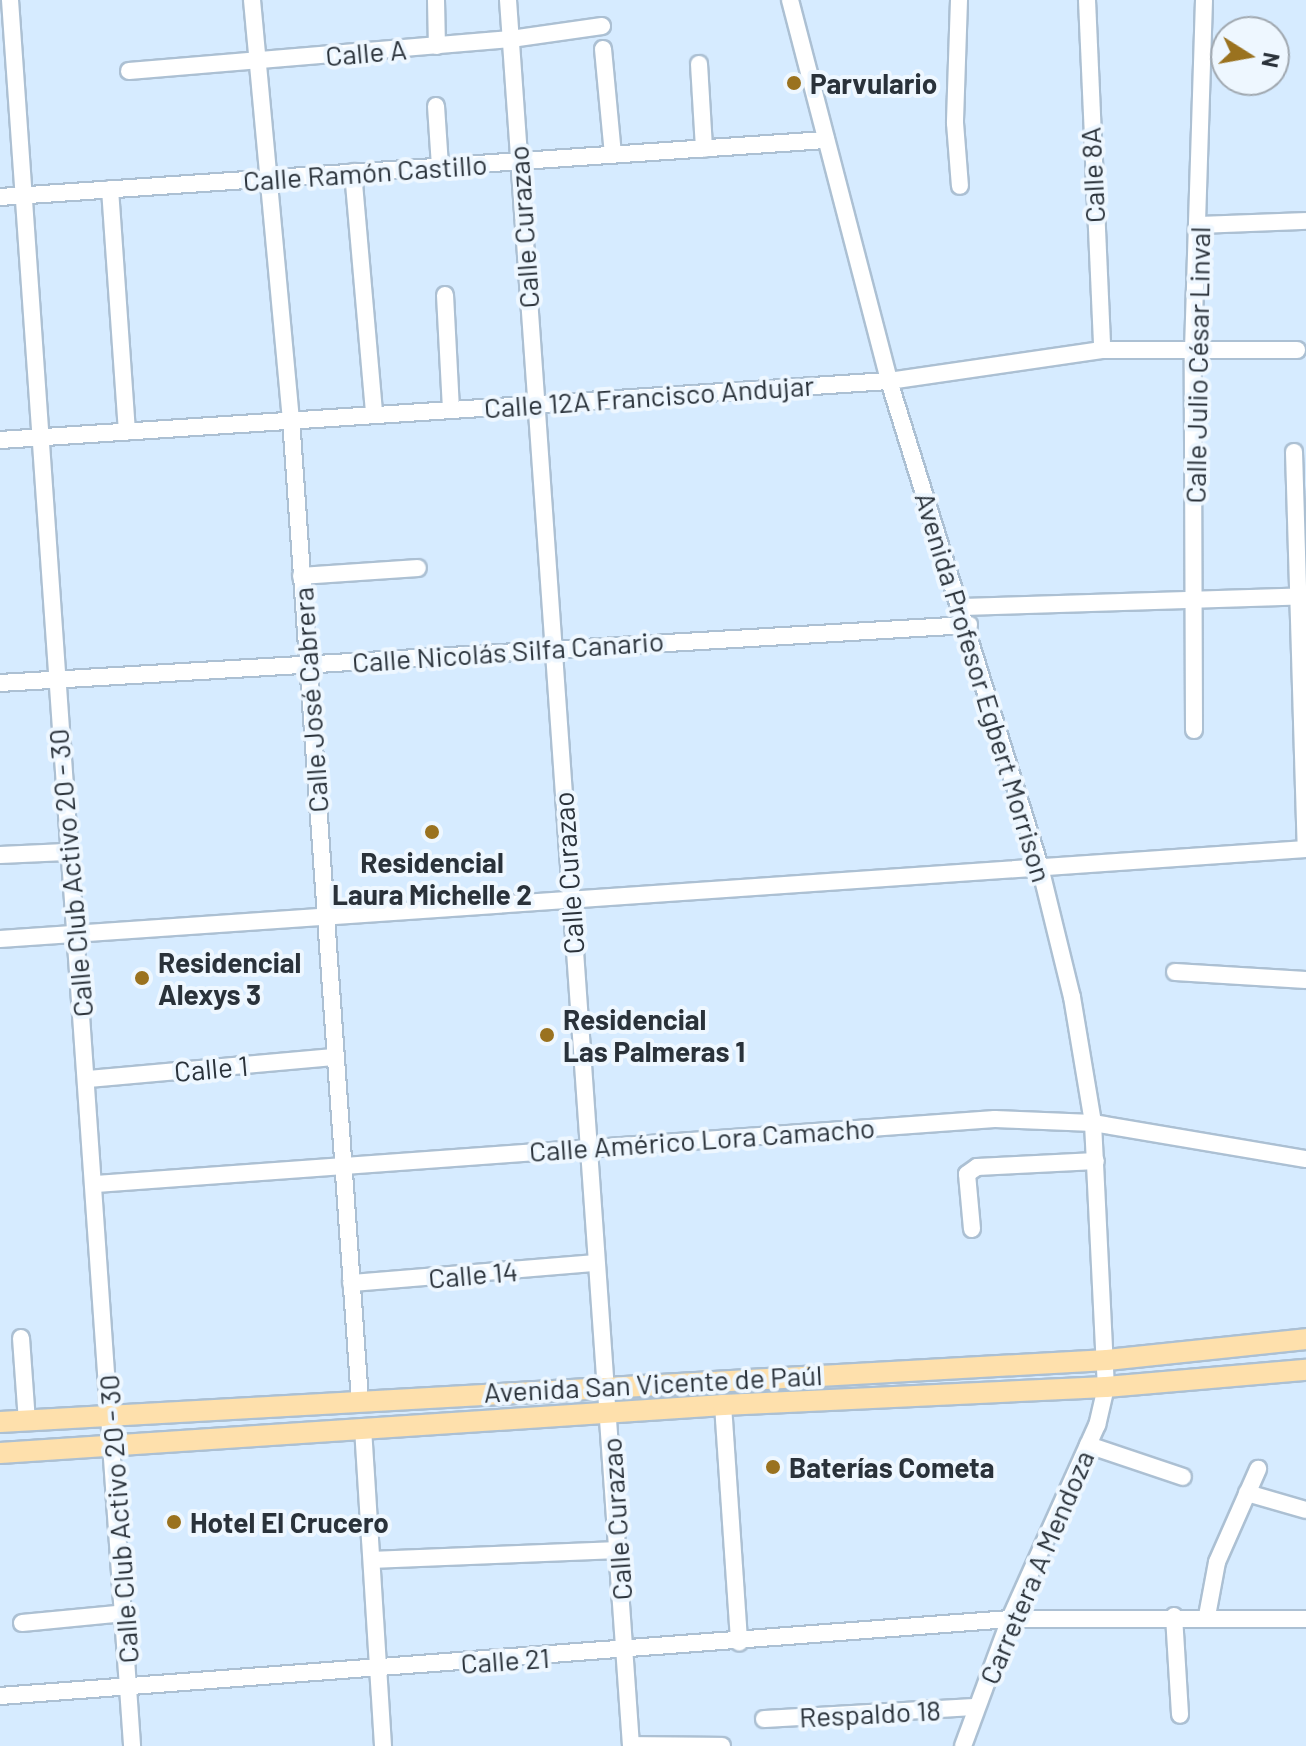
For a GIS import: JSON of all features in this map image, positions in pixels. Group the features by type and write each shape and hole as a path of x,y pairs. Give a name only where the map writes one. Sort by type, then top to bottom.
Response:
{"main road":[{"name":"Avenida San Vicente de Paúl","path":"0,1422 607,1384 1107,1360 1306,1339"},
{"name":"Avenida San Vicente de Paúl","path":"0,1453 723,1405 1106,1387 1306,1370"}],"street":[{"name":"Calle Club Activo 20 - 30","path":"10,0 37,437 72,934 96,1184 132,1746"},
{"name":"Calle José Cabrera","path":"252,0 265,179 291,419 360,1400"},
{"path":"436,0 437,46"},
{"name":"Calle Curazao","path":"508,0 594,1263 607,1384 631,1746"},
{"name":"Avenida Profesor Egbert Morrison","path":"790,0 889,381 969,625 1040,867 1072,997 1093,1123 1106,1387"},
{"path":"959,0 955,123 960,186"},
{"name":"Calle 8A","path":"1087,0 1102,350"},
{"name":"Calle Julio César Linval","path":"1194,730 1193,350 1200,225 1204,0"},
{"name":"Calle A","path":"129,71 511,39 602,26"},
{"path":"603,49 613,155"},
{"path":"699,64 704,149"},
{"path":"436,106 440,166"},
{"name":"Calle Ramón Castillo","path":"0,197 826,140"},
{"path":"353,172 374,414"},
{"path":"110,189 127,431"},
{"path":"1200,225 1306,221"},
{"path":"445,295 451,409"},
{"name":"Calle 12A Francisco Andujar","path":"0,440 889,381 1102,350 1297,350"},
{"path":"0,939 325,913 570,899 1306,847 1302,596 1294,452"},
{"path":"301,576 418,568"},
{"path":"963,607 1302,596"},
{"name":"Calle Nicolás Silfa Canario","path":"0,683 552,647 969,625"},
{"path":"0,855 66,852"},
{"path":"1175,972 1306,980"},
{"name":"Calle 1","path":"88,1079 334,1057"},
{"name":"Calle Américo Lora Camacho","path":"96,1184 995,1119 1093,1123 1306,1159"},
{"path":"972,1229 967,1174 977,1167 1096,1161"},
{"name":"Calle 14","path":"351,1283 594,1263"},
{"path":"21,1338 27,1421"},
{"name":"Carretera A Mendoza","path":"963,1746 1010,1619 1088,1445 1106,1387"},
{"path":"723,1405 739,1642"},
{"path":"363,1428 383,1746"},
{"path":"1088,1445 1183,1477"},
{"path":"1207,1616 1217,1562 1258,1469"},
{"path":"1247,1493 1306,1510"},
{"path":"372,1560 617,1550"},
{"path":"22,1623 125,1613"},
{"path":"1174,1616 1180,1715"},
{"name":"Calle 21","path":"0,1696 625,1651 1010,1619 1207,1616 1306,1619"},
{"name":"Respaldo 18","path":"764,1719 975,1707"},
{"path":"631,1746 722,1746"}],"place":[{"name":"Parvulario","path":"794,83"},
{"name":"Residencial Laura Michelle 2","path":"432,832"},
{"name":"Residencial Alexys 3","path":"142,978"},
{"name":"Residencial Las Palmeras 1","path":"547,1035"},
{"name":"Baterías Cometa","path":"773,1467"},
{"name":"Hotel El Crucero","path":"174,1522"}]}
